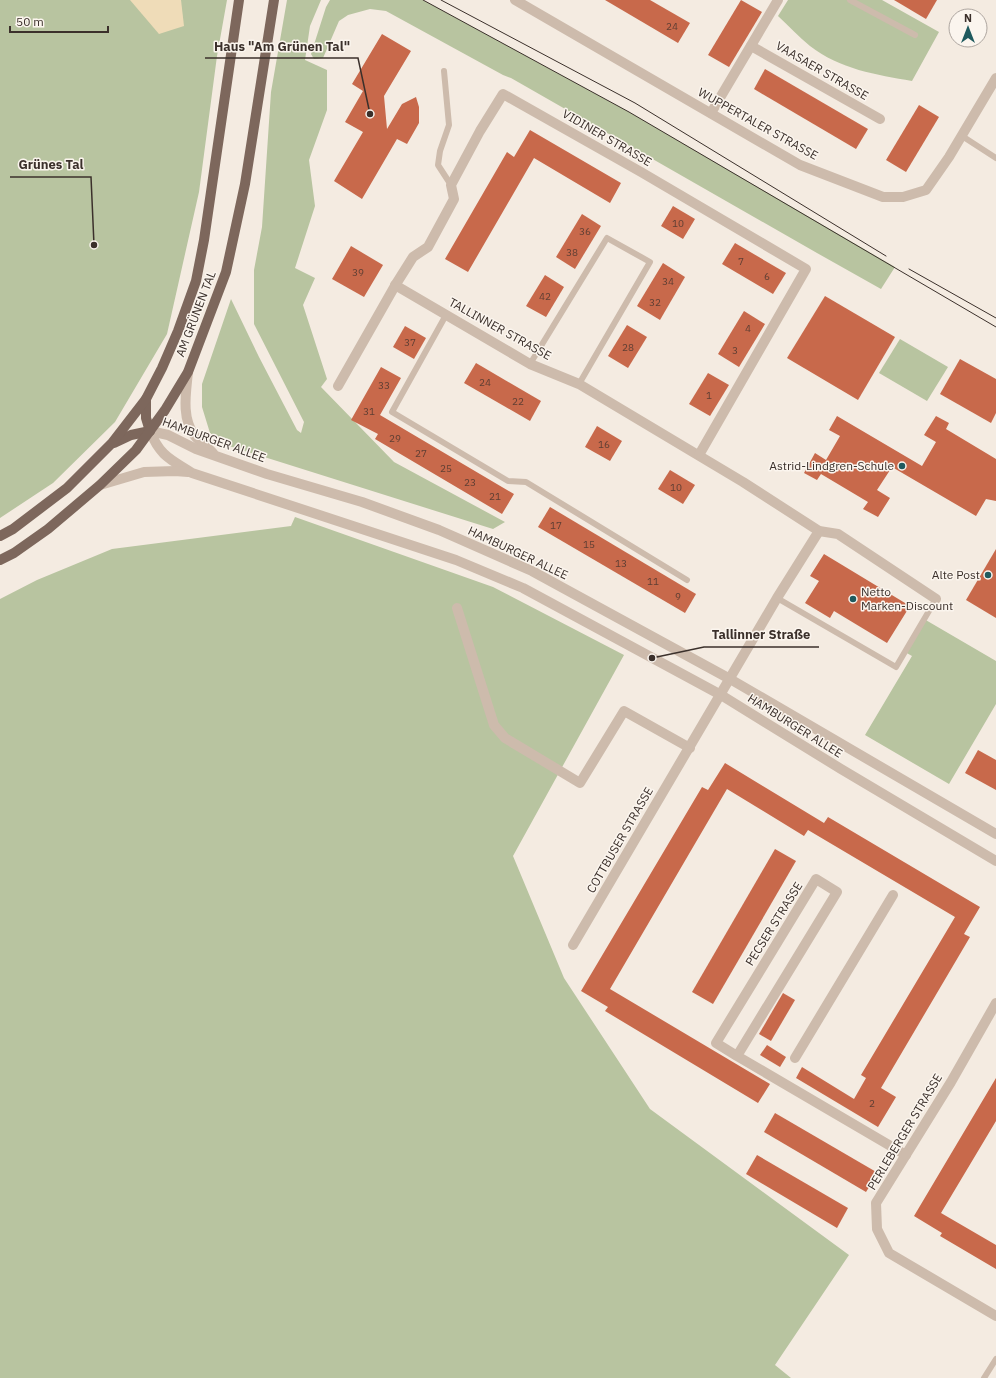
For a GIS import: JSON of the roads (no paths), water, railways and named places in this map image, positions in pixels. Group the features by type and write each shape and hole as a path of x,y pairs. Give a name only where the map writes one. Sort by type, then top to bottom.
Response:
{"main road":[{"name":"AM GRÜNEN TAL","path":"0,536 13,529 67,488 112,444 146,399 165,362 196,281 205,233 239,0"},
{"name":"AM GRÜNEN TAL","path":"0,560 48,529 100,486 136,450 188,372 226,272 245,184 274,0"},
{"path":"112,444 132,435 150,431 146,418 146,399"}],"street":[{"name":"WUPPERTALER STRASSE","path":"515,0 800,165 883,197 903,197 926,190 950,157 996,78"},
{"path":"711,113 778,0"},
{"name":"VAASAER STRASSE","path":"751,46 880,119"},
{"name":"VIDINER STRASSE","path":"338,386 395,285 413,257 428,247 454,199 451,185 480,131 503,94 646,175 806,269 699,455"},
{"name":"TALLINNER STRASSE","path":"395,285 530,364 579,384 699,455 819,530 838,534 936,599"},
{"path":"188,372 186,413 188,424 194,435 216,456"},
{"name":"HAMBURGER ALLEE","path":"150,431 168,435 196,449 267,474 362,502 439,530 532,571 730,679 996,834"},
{"name":"HAMBURGER ALLEE","path":"150,431 156,445 167,458 192,473 456,560 523,588 721,695 841,769 996,861"},
{"path":"100,486 144,472 175,471 192,473"},
{"path":"730,679 819,530"},
{"path":"457,608 494,725 505,738 580,783 624,711 690,748"},
{"name":"COTTBUSER STRASSE","path":"573,945 730,679"},
{"name":"PECSER STRASSE","path":"737,1056 838,892 816,879 716,1043 737,1056 906,1155"},
{"path":"795,1058 893,895"},
{"name":"PERLEBERGER STRASSE","path":"996,1003 951,1082 876,1203 877,1229 889,1253 996,1316"}],"lane":[{"path":"850,0 915,35"},
{"path":"444,71 449,125 440,151 438,165 451,185"},
{"path":"962,136 996,158"},
{"path":"530,364 607,238 650,262 579,384"},
{"path":"446,315 392,412 508,481 526,482 687,580"},
{"path":"777,598 896,667 936,599"},
{"path":"984,1378 996,1359"}],"tram line":[{"path":"423,0 629,112 996,327"},
{"path":"441,0 635,103 886,256"},
{"path":"909,269 996,318"}],"place":[{"name":"Haus \"Am Grünen Tal\"","path":"370,114"},
{"name":"Grünes Tal","path":"94,245"},
{"name":"Astrid-Lindgren-Schule","path":"902,466"},
{"name":"Alte Post","path":"988,575"},
{"name":"Netto Marken-Discount","path":"853,599"},
{"name":"Tallinner Straße","path":"652,658"}]}
